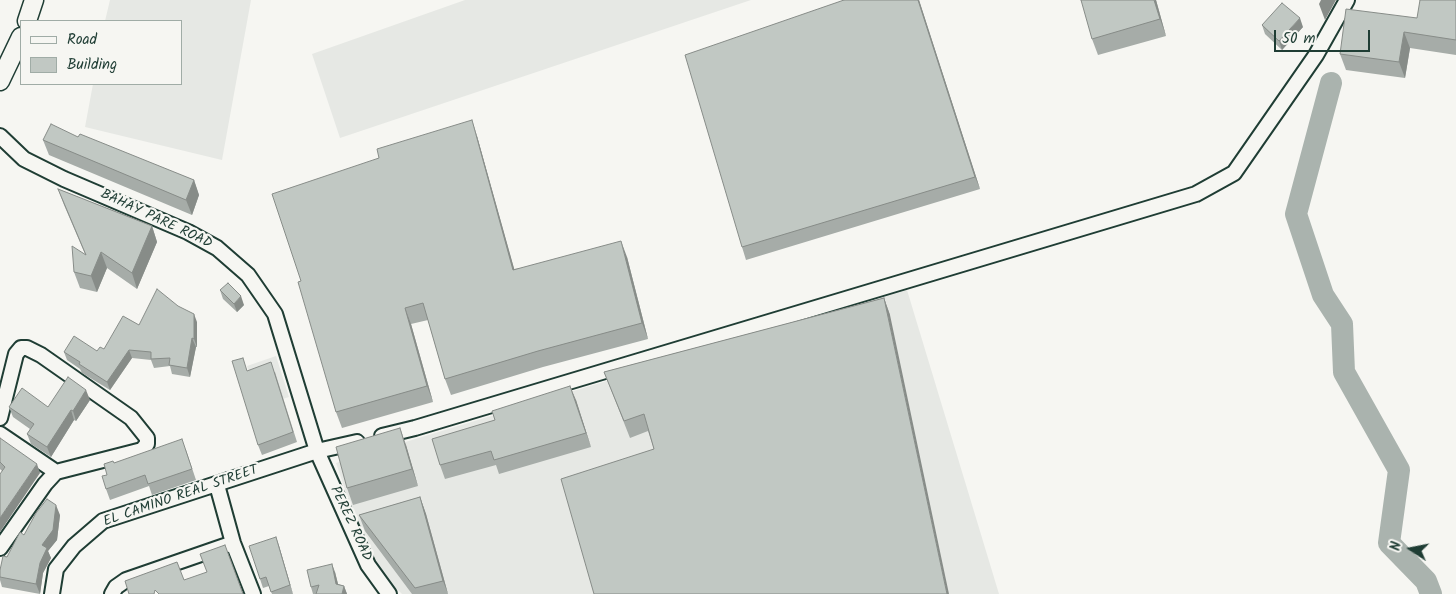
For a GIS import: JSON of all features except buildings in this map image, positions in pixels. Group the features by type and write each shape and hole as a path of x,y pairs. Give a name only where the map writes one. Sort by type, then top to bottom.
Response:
{"main road":[{"path":"27,20 34,0"},
{"path":"0,82 20,39"}],"street":[{"name":"EL CAMINO REAL STREET","path":"52,594 56,569 74,546 103,521 317,451 415,428 1196,194 1234,173 1316,55 1347,0"},
{"name":"BAHAY PARE ROAD","path":"0,136 24,159 64,179 188,232 217,248 248,274 275,314 317,451"},
{"path":"0,418 16,354 21,348 27,348 42,355 131,418 147,438 147,444 142,450 56,472 45,484 0,548"},
{"path":"0,434 56,472"},
{"name":"PEREZ ROAD","path":"317,451 368,565 389,594"},
{"path":"217,485 233,543 253,594"},
{"path":"112,594 116,587 126,580 233,543"}],"shaded area":[{"path":"110,0 251,0 222,160 85,127 93,85 182,85 182,20 105,20"},
{"path":"465,0 751,0 340,138 312,54"},
{"path":"907,290 999,594 402,594 382,574 358,528 336,463"},
{"path":"276,356 289,397 260,406 247,366"}],"waterway":[{"path":"1331,83 1296,214 1323,295 1342,324 1344,372 1399,470 1389,543 1426,581 1431,594"}]}
